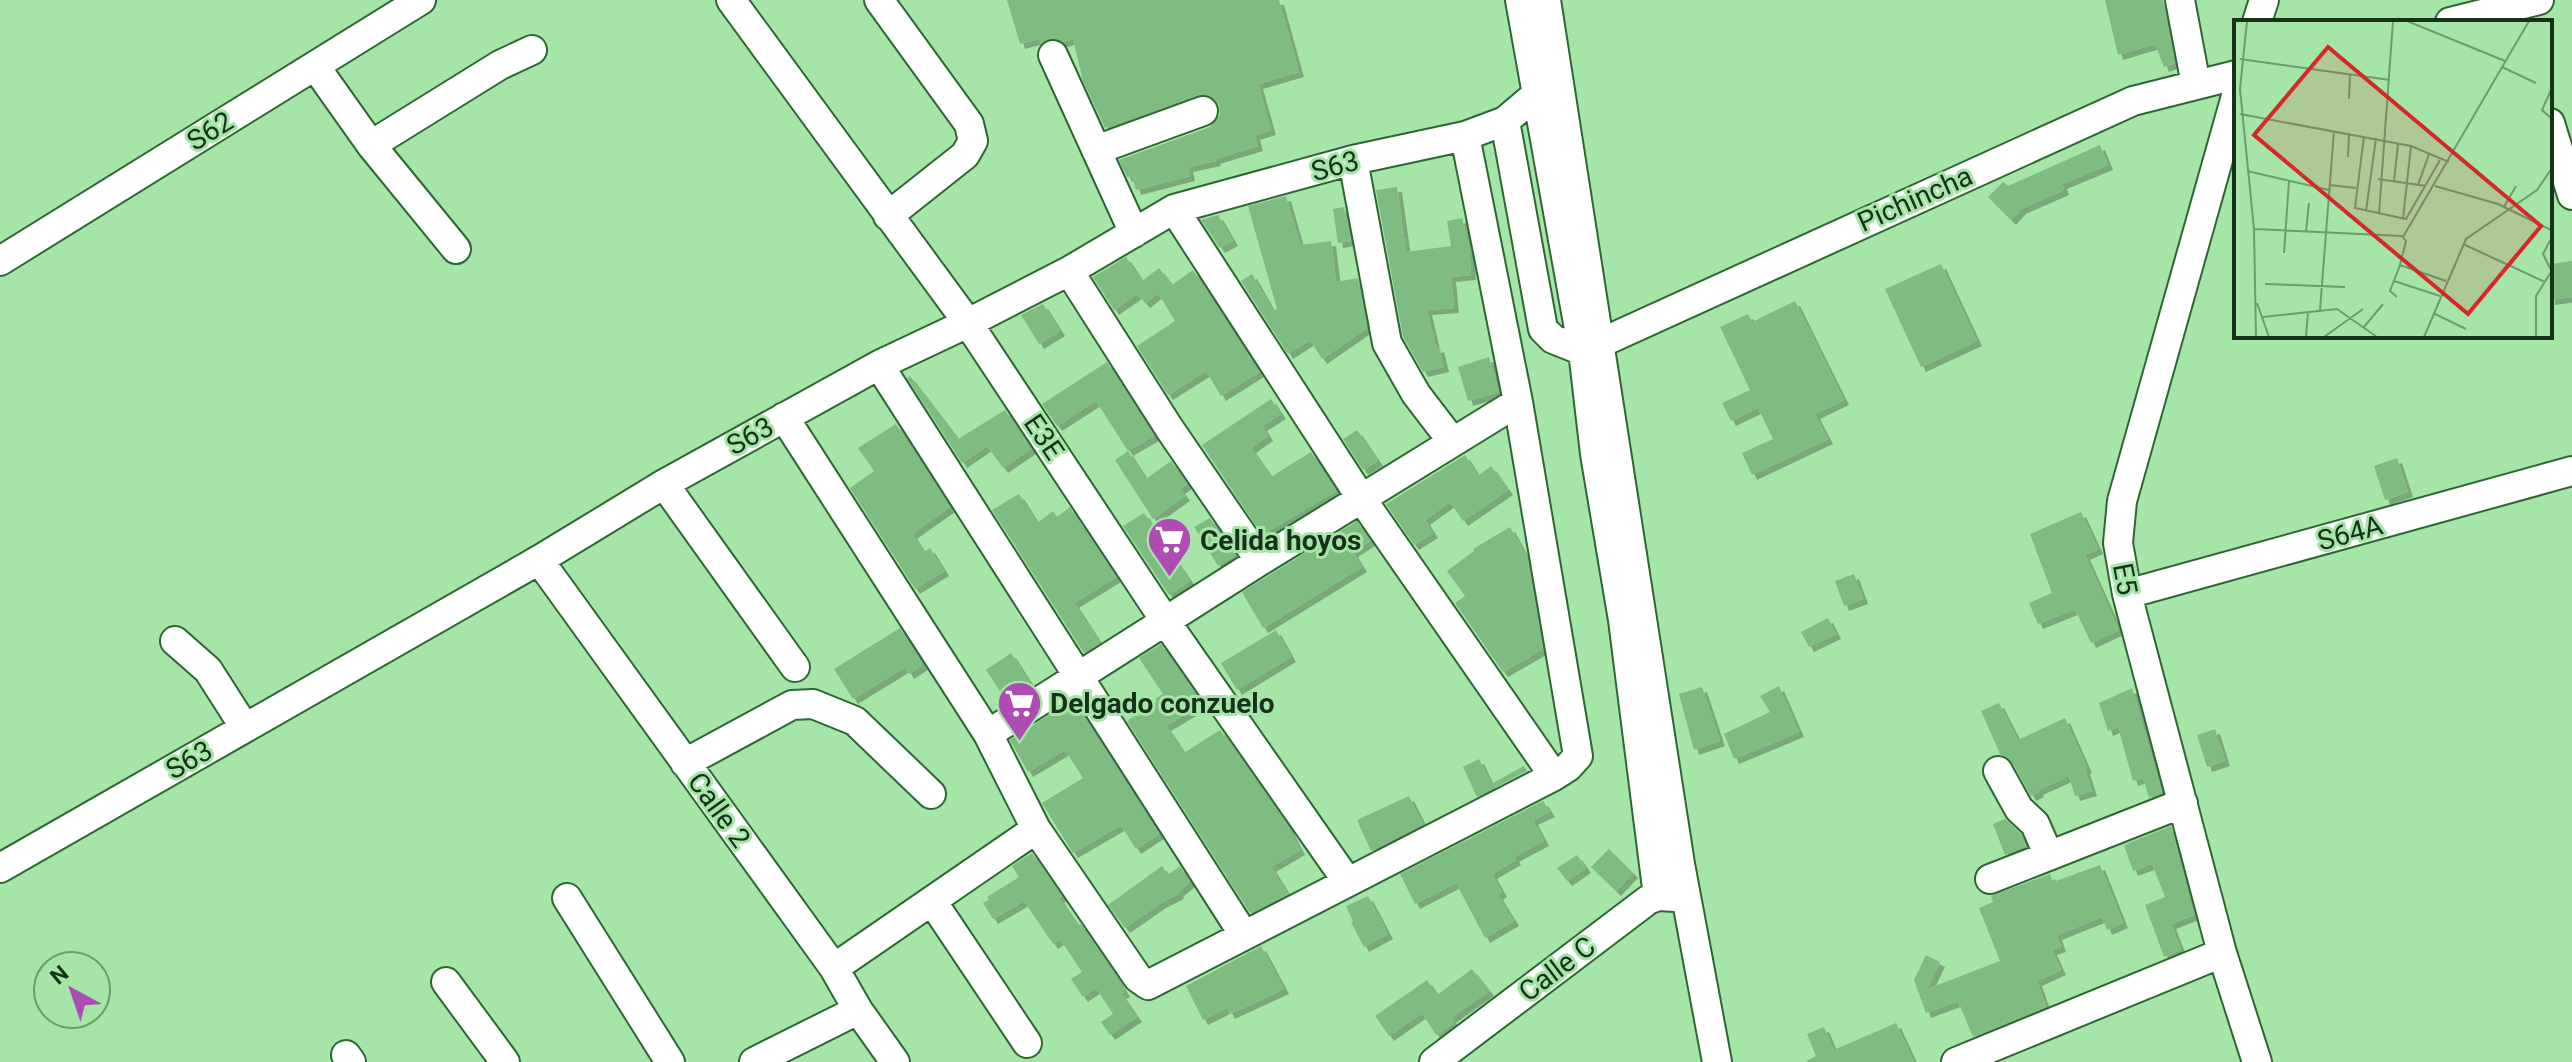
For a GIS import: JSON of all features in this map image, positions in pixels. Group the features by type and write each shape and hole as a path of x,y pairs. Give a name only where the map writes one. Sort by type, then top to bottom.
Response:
{"street":[{"name":"S62","path":"0,261 421,0"},
{"name":"E3E","path":"731,0 968,323 1166,622 1347,881"},
{"path":"879,0 969,124 973,141 965,155 888,216"},
{"path":"1520,0 1591,346 1717,1062"},
{"path":"1546,0 1591,346 1595,454 1623,620 1658,896 1687,898 1702,911 1712,975 1728,1042 1738,1062"},
{"path":"2180,0 2196,85"},
{"path":"2258,20 2264,0"},
{"path":"2461,20 2524,9"},
{"path":"371,145 500,65 532,50"},
{"path":"1053,55 1134,233"},
{"path":"315,66 371,145 456,249"},
{"name":"Pichincha","path":"1591,346 2133,101 2234,76"},
{"name":"S63","path":"0,868 539,560 664,484 879,365 1069,271 1174,209 1353,160 1465,136 1505,121 1537,94"},
{"name":"E5","path":"2234,103 2122,501 2118,543 2127,594 2222,953 2257,1062"},
{"path":"1096,150 1203,111"},
{"path":"1505,121 1543,329 1553,339 1591,346"},
{"path":"2552,130 2572,195"},
{"path":"784,417 988,734 1036,829 1143,983 1148,985 1554,776 1578,756 1518,402 1465,136"},
{"path":"1353,160 1387,343 1416,394 1452,441"},
{"path":"1174,209 1361,498 1554,776"},
{"path":"1069,271 1169,428 1260,561"},
{"path":"879,365 1244,935"},
{"path":"988,734 1518,402"},
{"name":"S64A","path":"2127,594 2572,471"},
{"path":"664,484 795,667"},
{"name":"Calle 2","path":"539,560 834,968 858,1010 895,1062"},
{"path":"175,641 208,670 245,728"},
{"path":"685,763 792,705 813,704 855,721 931,794"},
{"path":"1998,771 2019,809 2035,824 2049,856"},
{"path":"1990,879 2183,803"},
{"path":"834,968 1036,829"},
{"name":"Calle C","path":"1434,1062 1648,900 1658,896"},
{"path":"567,898 670,1062"},
{"path":"932,901 1027,1043"},
{"path":"1956,1062 2222,953"},
{"path":"446,982 505,1062"},
{"path":"754,1062 858,1010"}],"building":[{"path":"1007,0 1279,0 1299,72 1258,84 1271,130 1255,135 1258,146 1188,167 1190,176 1136,190 1132,176 1127,177 1119,160 1210,127 1220,115 1219,104 1207,94 1198,95 1105,128 1083,81 1073,39 1063,42 1054,38 1041,44 1039,39 1020,44"},
{"path":"2105,0 2163,0 2175,63 2164,67 2155,44 2118,55"},
{"path":"2100,145 2108,165 2062,184 2064,190 2021,209 2011,220 1988,197 2003,182 2008,186"},
{"path":"1397,187 1406,252 1451,246 1447,221 1462,218 1469,247 1471,275 1451,277 1454,308 1427,310 1444,367 1423,372 1403,337 1376,190"},
{"path":"1286,196 1300,245 1331,241 1336,282 1358,278 1367,328 1322,359 1310,340 1288,354 1241,281 1252,274 1273,311 1277,309 1248,206"},
{"path":"1344,207 1351,241 1338,243 1333,209"},
{"path":"1218,215 1233,241 1220,248 1201,220"},
{"path":"1126,257 1142,281 1159,268 1172,285 1193,270 1259,372 1221,396 1206,371 1168,395 1137,346 1175,321 1158,293 1145,303 1137,294 1114,310 1093,277"},
{"path":"2572,261 2572,297 2552,300 2552,264"},
{"path":"1941,264 1977,341 1921,367 1885,289"},
{"path":"1795,301 1844,400 1815,414 1828,439 1752,475 1742,453 1773,439 1758,408 1731,421 1722,403 1750,390 1720,327 1748,314 1752,322"},
{"path":"1043,304 1060,331 1039,344 1021,315"},
{"path":"1489,357 1499,392 1468,401 1458,367"},
{"path":"1107,362 1154,436 1128,451 1096,401 1057,426 1042,404"},
{"path":"910,376 958,439 1005,410 1031,449 1003,468 987,446 962,463 907,378"},
{"path":"1271,399 1281,414 1262,426 1268,436 1251,448 1271,477 1311,452 1336,491 1262,535 1202,445"},
{"path":"896,424 950,507 912,534 924,552 930,548 944,571 915,589 850,488 874,471 858,448"},
{"path":"1357,430 1378,461 1363,470 1343,439"},
{"path":"1128,451 1146,479 1171,461 1187,484 1180,489 1185,496 1153,519 1115,460"},
{"path":"1465,455 1478,476 1491,466 1508,490 1463,521 1450,502 1425,520 1433,533 1414,545 1386,504"},
{"path":"2397,458 2408,492 2385,500 2374,466"},
{"path":"1019,494 1037,523 1053,511 1057,517 1070,507 1116,577 1074,603 1100,643 1084,653 992,510"},
{"path":"2081,512 2098,549 2085,555 2119,630 2091,643 2075,609 2038,624 2029,603 2052,593 2030,534"},
{"path":"1144,513 1190,581 1169,595 1123,526"},
{"path":"1210,518 1235,555 1218,566 1194,527"},
{"path":"1357,521 1370,541 1353,552 1362,567 1263,628 1242,592"},
{"path":"1510,527 1528,560 1543,649 1503,672 1455,603 1465,596 1447,571 1473,549"},
{"path":"1854,574 1863,599 1844,606 1835,581"},
{"path":"1828,618 1836,634 1809,647 1801,632"},
{"path":"900,628 923,665 909,674 905,667 853,699 834,669"},
{"path":"1276,630 1291,657 1237,690 1221,663"},
{"path":"1161,644 1203,704 1166,726 1184,753 1220,730 1286,823 1300,850 1271,867 1288,894 1250,913 1127,721 1163,694 1139,658"},
{"path":"1011,653 1032,686 1007,702 986,670"},
{"path":"1779,686 1799,732 1734,759 1724,734 1770,712 1760,696"},
{"path":"1702,687 1720,741 1694,750 1679,694"},
{"path":"2132,688 2162,793 2149,798 2143,778 2133,781 2118,727 2108,731 2099,703"},
{"path":"1073,700 1159,834 1136,849 1121,825 1073,853 1042,803 1083,778 1065,750 1028,772 1010,740"},
{"path":"1999,703 2018,740 2065,718 2087,768 2092,791 2075,796 2069,776 2031,796 2012,762 2000,754 1981,711"},
{"path":"2215,729 2225,761 2207,767 2197,735"},
{"path":"1479,759 1491,784 1524,766 1527,771 1477,797 1463,767"},
{"path":"1409,796 1423,824 1371,851 1357,820"},
{"path":"1543,801 1550,812 1533,820 1544,841 1514,857 1516,860 1492,874 1502,892 1498,895 1514,921 1485,938 1456,883 1415,904 1400,874"},
{"path":"2005,819 2021,834 2026,846 2005,855 1993,824"},
{"path":"2171,826 2194,915 2171,924 2181,950 2164,957 2145,905 2165,897 2152,864 2133,871 2124,845"},
{"path":"1609,849 1633,873 1616,891 1591,867"},
{"path":"1032,853 1062,896 1059,898 1078,926 1081,924 1115,975 1125,992 1121,994 1137,1017 1110,1035 1101,1022 1113,1014 1096,988 1083,997 1071,979 1082,972 1060,939 1053,944 1024,901 993,919 983,903 989,900 987,897 1019,877 1012,866"},
{"path":"1577,855 1586,868 1567,881 1557,868"},
{"path":"2100,865 2123,923 2107,930 2102,917 2057,935 2061,947 2052,950 2061,970 2037,981 2046,1007 1973,1037 1958,1001 1926,1013 1914,980 1926,955 1940,962 1927,989 2000,961 1979,908 1993,902 1991,896 2050,874 2053,882"},
{"path":"1162,866 1168,875 1180,866 1190,882 1179,894 1125,928 1108,905"},
{"path":"1368,896 1388,934 1364,947 1346,906"},
{"path":"1261,946 1284,989 1230,1014 1227,1008 1203,1020 1186,986"},
{"path":"1472,969 1489,991 1451,1018 1454,1023 1436,1035 1422,1013 1389,1036 1375,1016 1427,980 1437,995"},
{"path":"1896,1023 1914,1062 1805,1062 1816,1056 1807,1034 1824,1027 1834,1050"}],"place":[{"name":"Celida hoyos","path":"1169,579"},
{"name":"Delgado conzuelo","path":"1019,742"}]}
